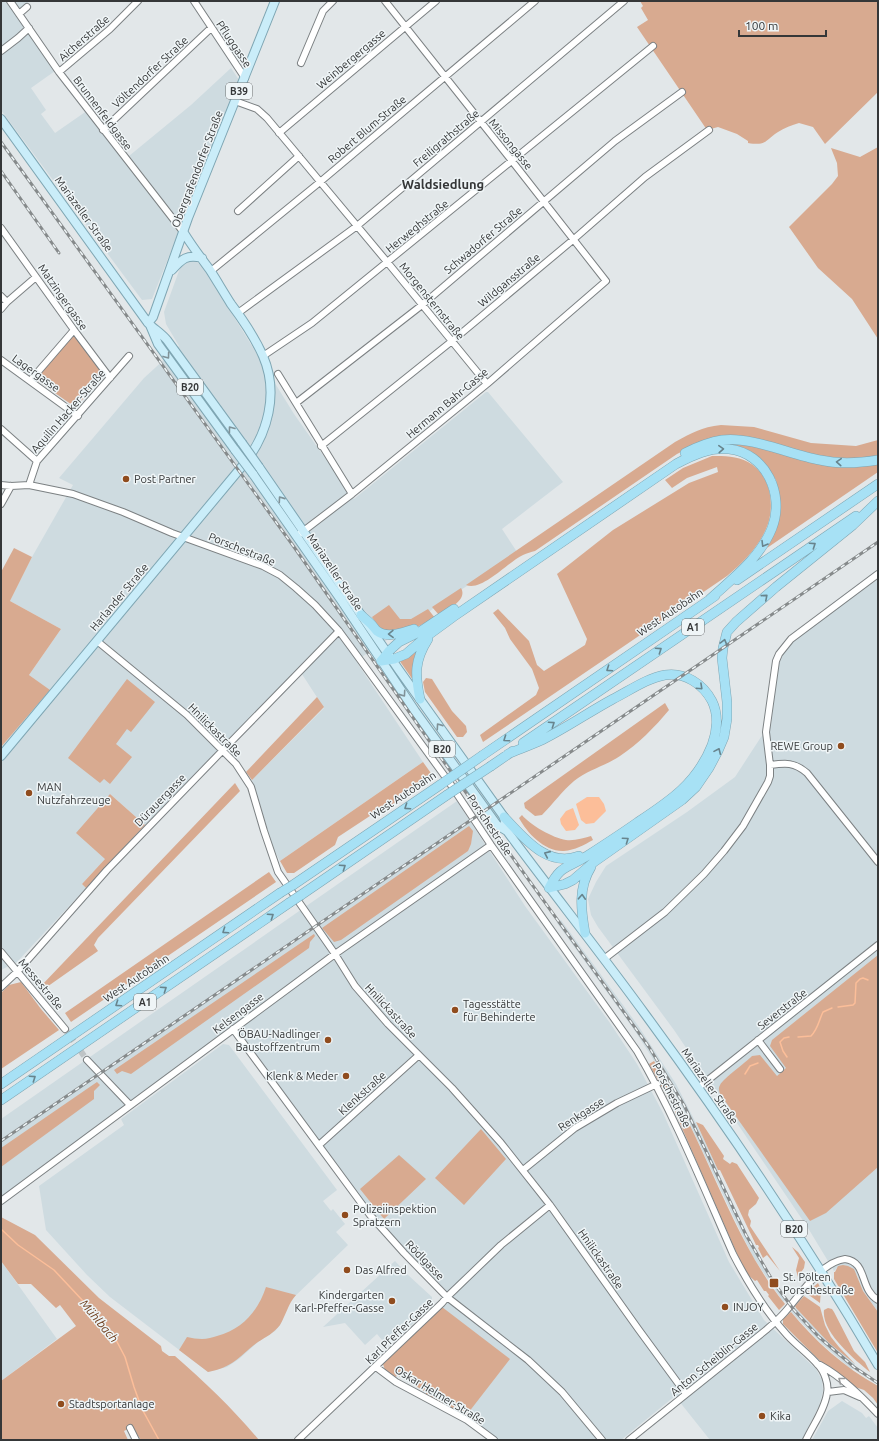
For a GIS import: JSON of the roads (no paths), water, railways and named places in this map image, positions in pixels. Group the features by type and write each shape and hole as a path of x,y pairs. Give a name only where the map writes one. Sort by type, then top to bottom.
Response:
{"highway":[{"path":"389,657 394,659 406,654 430,628 679,455 701,445 723,440 740,440 768,446 821,461 846,463 878,460"},
{"path":"381,661 389,657 399,642 430,628 676,464 703,451 728,449 742,452 753,458 761,466 767,474 775,492 776,508 773,526 761,550 710,599"},
{"name":"West Autobahn","path":"1,1084 878,484"},
{"path":"549,888 565,884 573,880 594,862 682,800 696,787 710,768 724,737 727,719 727,697 722,648 727,632 776,587 853,524 878,501"},
{"name":"A1","path":"1,1100 878,501"},
{"path":"361,615 379,632 389,635 430,628"},
{"path":"420,699 416,683 417,662 430,628"},
{"path":"508,754 542,740 656,677 666,675 683,676 692,679 702,687 713,704 716,717 714,740 703,763 685,788 669,801 587,857 561,870 554,878 549,888"},
{"path":"504,817 525,839 540,851 550,856 566,859 577,857 597,849"},
{"path":"585,933 581,910 582,891 586,875 594,862"}],"main road":[{"name":"Obergrafendorfer Straße","path":"148,322 154,317 200,188 275,1"},
{"name":"Mariazeller Straße","path":"1,119 148,322 167,340 259,467 381,661 419,717 497,825 507,831 549,888 585,933 754,1167 822,1271 878,1365"},
{"name":"Harlander Straße","path":"1,756 254,451 264,429 269,411 270,383 263,356 238,313 184,233"},
{"path":"170,272 188,257 193,256 202,258"},
{"name":"Mariazeller Straße","path":"148,322 158,344 235,450 300,533 361,615 389,657 504,817 507,831"}],"street":[{"name":"Brunnenfeldgasse","path":"10,1 59,72 184,233"},
{"name":"Aicherstraße","path":"59,72 110,29 138,1"},
{"name":"Pfluggasse","path":"194,1 245,78"},
{"path":"302,63 323,11 332,1"},
{"name":"Missongasse","path":"385,1 606,281"},
{"name":"Weinbergergasse","path":"279,133 436,1"},
{"name":"Robert Blum-Straße","path":"210,271 320,182 536,1"},
{"name":"Freiligrathstraße","path":"238,313 357,226 624,1"},
{"path":"20,14 27,7"},
{"path":"1,51 29,28"},
{"name":"Völtendorfer Straße","path":"103,130 212,28"},
{"name":"Herweghstraße","path":"263,356 312,323 388,263 653,46"},
{"name":"Schwadorfer Straße","path":"296,403 422,305 614,141 682,92"},
{"name":"Morgensternstraße","path":"235,100 257,109 267,118 487,384"},
{"name":"Wildgansstraße","path":"321,446 452,341 574,239 645,177 709,130"},
{"path":"238,211 299,156"},
{"name":"Matzingergasse","path":"1,228 110,378"},
{"path":"1,309 36,277"},
{"name":"Hermann Bahr-Gasse","path":"300,533 352,494 487,384 606,281"},
{"path":"1,296 7,302"},
{"path":"30,381 74,330"},
{"name":"Aquilin Hacker-Straße","path":"29,485 37,461 130,356"},
{"name":"Lagergasse","path":"1,360 78,416"},
{"path":"278,374 352,494"},
{"path":"1,429 37,461"},
{"name":"Porschestraße","path":"1,485 29,485 73,494 123,512 184,537 257,564 280,575 315,605 339,631 449,782 491,845 637,1051 657,1084 733,1254 753,1291 776,1322 802,1350 818,1364"},
{"path":"1,504 11,486"},
{"path":"604,959 665,912 704,874 743,826 770,776 766,732 776,661 779,654 790,639 878,574"},
{"name":"Dürauergasse","path":"1,987 17,972 107,870 339,631"},
{"name":"Hnilickastraße","path":"97,641 187,715 236,764 251,787 278,872 335,954 349,978 388,1024 479,1117 523,1170 550,1205 686,1394"},
{"path":"770,766 786,763 795,765 807,773 878,862"},
{"name":"Kelsengasse","path":"3,1198 335,954 491,845"},
{"name":"Severstraße","path":"698,1088 878,945"},
{"name":"Messestraße","path":"1,952 65,1029"},
{"name":"Rödlgasse","path":"233,1029 370,1215 404,1253 447,1297 528,1360 562,1392 602,1440"},
{"path":"758,1040 780,1069"},
{"name":"Klenkstraße","path":"320,1146 419,1055"},
{"path":"87,1060 130,1105"},
{"name":"Renkgasse","path":"523,1170 575,1128 617,1103 657,1084"},
{"name":"Karl Pfeffer-Gasse","path":"298,1440 376,1367 501,1245 550,1205"},
{"name":"Anton Scheiblin-Gasse","path":"629,1440 776,1322 804,1288 822,1271 837,1261 846,1259 852,1261 860,1269 866,1289 878,1300"},
{"path":"806,1440 821,1410 827,1393 824,1374 818,1364"},
{"path":"818,1364 827,1369 854,1390 878,1414"},
{"name":"Oskar Helmer-Straße","path":"376,1367 396,1382 467,1420 494,1440"},
{"path":"827,1393 844,1390 861,1398"},
{"path":"130,1428 136,1440"}],"waterway":[{"path":"74,199 85,214"},
{"path":"838,1007 853,1005 855,1003 856,983 863,978 868,980"},
{"path":"798,1037 811,1036 817,1027 823,1012 832,1008"},
{"path":"787,1057 780,1042 784,1038 789,1037"},
{"path":"745,1074 750,1066 758,1063"},
{"name":"Mühlbach","path":"1,1229 18,1245 54,1270 99,1318 115,1338 125,1357 142,1409 159,1440"}],"tunnel":[{"path":"65,1029 87,1060"}],"railway":[{"path":"1,142 294,547 441,758 649,1047 684,1105 746,1235 774,1283 794,1310 819,1337 854,1367 878,1383"},
{"path":"1,171 59,253"},
{"path":"1,1141 878,542"}],"place":[{"name":"Post Partner","path":"126,479"},
{"name":"REWE Group","path":"841,746"},
{"name":"MAN Nutzfahrzeuge","path":"29,793"},
{"name":"Tagesstätte für Behinderte","path":"455,1010"},
{"name":"ÖBAU-Nadlinger Baustoffzentrum","path":"328,1040"},
{"name":"Klenk & Meder","path":"346,1076"},
{"name":"Polizeiinspektion Spratzern","path":"345,1215"},
{"name":"Das Alfred","path":"347,1270"},
{"name":"St. Pölten Porschestraße","path":"774,1283"},
{"name":"Kindergarten Karl-Pfeffer-Gasse","path":"392,1301"},
{"name":"INJOY","path":"725,1307"},
{"name":"Stadtsportanlage","path":"61,1404"},
{"name":"Kika","path":"762,1416"}],"district":[{"name":"Waldsiedlung","path":"443,184"}]}
